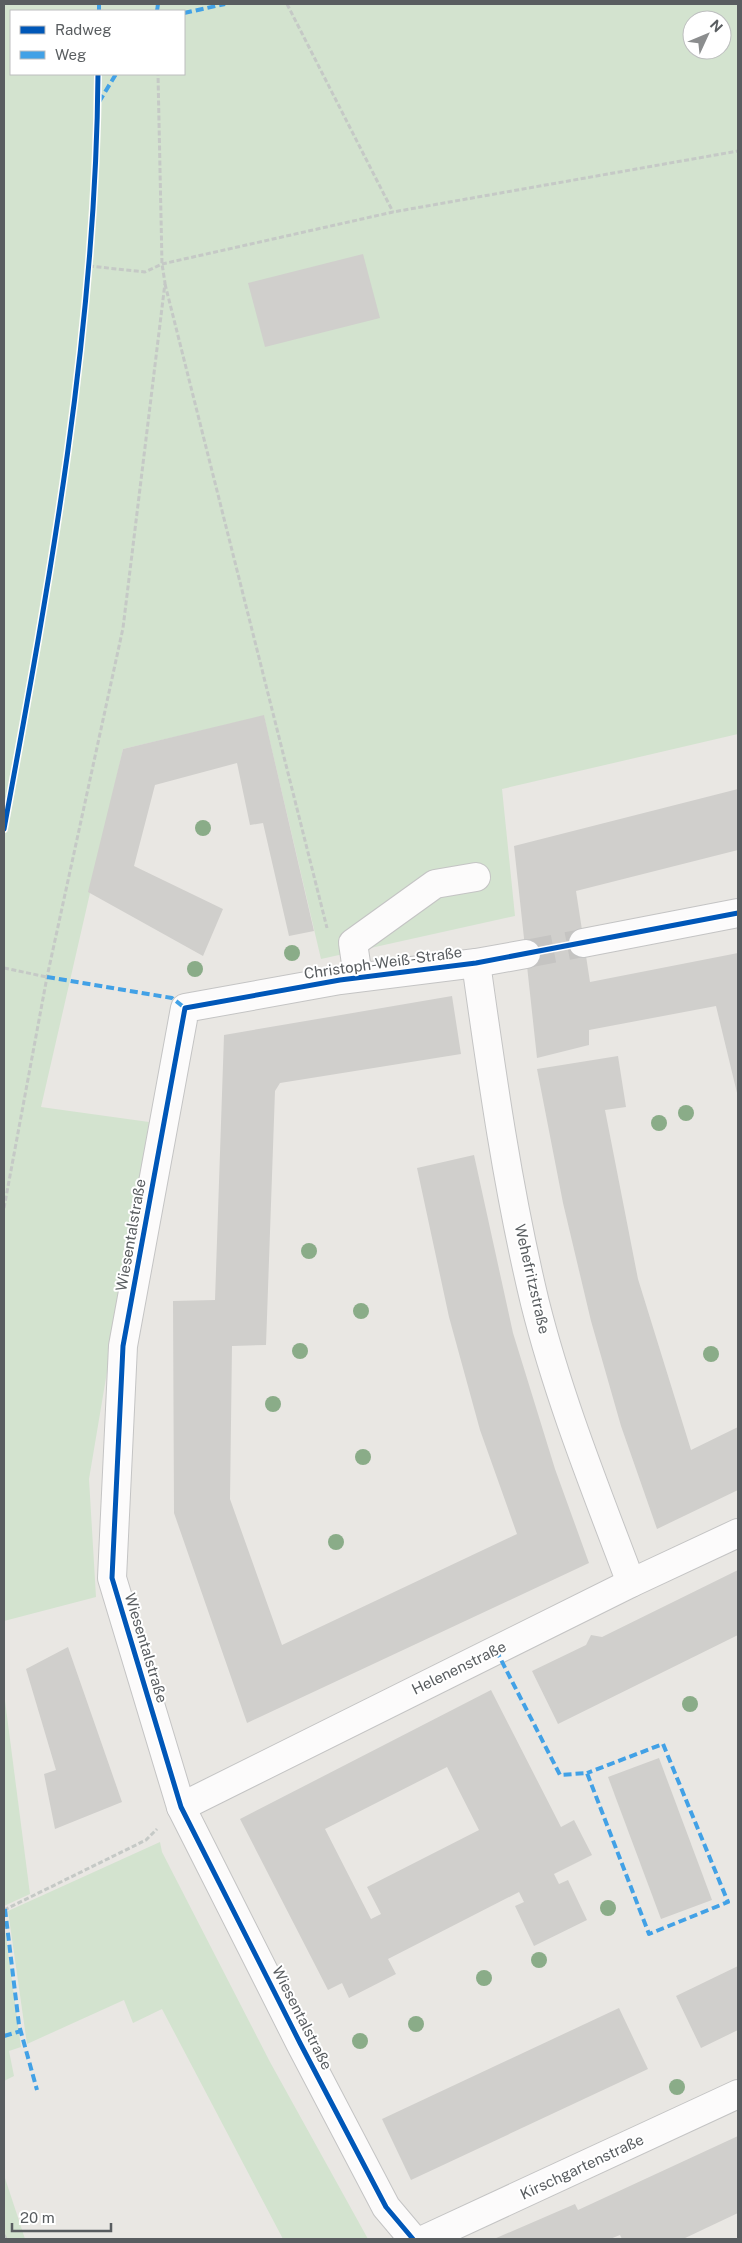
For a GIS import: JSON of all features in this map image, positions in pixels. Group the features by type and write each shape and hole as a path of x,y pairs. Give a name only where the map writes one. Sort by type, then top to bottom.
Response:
{"street":[{"path":"358,977 353,943 435,884 476,877"},
{"path":"584,943 738,912"},
{"name":"Christoph-Weiß-Straße","path":"185,1008 358,977 476,963 526,954"},
{"name":"Wehefritzstraße","path":"476,963 497,1113 535,1303 568,1418 631,1583"},
{"name":"Wiesentalstraße","path":"185,1008 123,1346 112,1578 181,1807 300,2043 386,2207 413,2239"},
{"name":"Helenenstraße","path":"181,1807 631,1583 738,1532"},
{"name":"Kirschgartenstraße","path":"425,2239 738,2094"}],"path":[{"path":"287,4 393,212"},
{"path":"158,75 162,264 165,283 327,931"},
{"path":"88,266 145,272 162,264 393,212 738,151"},
{"path":"4,1208 47,977 123,628 165,283"},
{"path":"4,968 47,977"},
{"path":"4,1910 146,1840 181,1807"},
{"path":"4,2235 6,2239"}],"green space":[{"path":"4,4 738,4 738,734 502,789 515,916 321,959 264,716 123,749 41,1107 149,1122 89,1479 96,1597 4,1621"},
{"path":"4,1693 30,1894 4,1906"},
{"path":"160,1842 162,1852 270,2062 368,2239 283,2239 162,2009 133,2023 124,2000 27,2044 8,1911"},
{"path":"4,1922 21,2047 9,2051 14,2076 4,2081"},
{"path":"4,2172 5,2178 25,2239 4,2239"}],"building":[{"path":"363,254 380,318 265,347 248,283"},
{"path":"264,715 314,931 289,936 263,823 250,825 237,763 155,785 134,866 223,909 203,956 88,892 123,749"},
{"path":"738,789 738,850 576,891 590,982 738,953 738,1097 716,1006 589,1030 589,1045 537,1058 514,846"},
{"path":"452,996 461,1054 280,1083 275,1091 266,1345 232,1346 230,1499 282,1645 517,1534 480,1430 449,1317 417,1168 474,1155 513,1333 555,1469 589,1563 247,1723 174,1513 173,1301 215,1300 224,1035"},
{"path":"618,1056 626,1107 605,1110 638,1279 691,1450 738,1427 738,1490 657,1529 621,1426 591,1321 563,1203 537,1069"},
{"path":"738,1570 738,1635 558,1724 532,1671 586,1645 591,1635 602,1637"},
{"path":"68,1647 122,1802 55,1829 44,1774 56,1770 26,1669"},
{"path":"491,1690 561,1827 574,1820 592,1855 554,1874 559,1884 568,1880 587,1920 534,1946 515,1906 524,1902 519,1892 388,1959 396,1974 349,1998 342,1983 328,1990 240,1819","holes":["447,1767 479,1830 367,1887 381,1914 371,1919 325,1829"]},
{"path":"659,1758 712,1900 661,1919 608,1777"},
{"path":"738,1966 738,2030 701,2048 676,1996"},
{"path":"619,2008 648,2069 411,2180 382,2119"},
{"path":"738,2136 738,2213 683,2239 622,2239 620,2235 610,2239 494,2239 575,2204 578,2210"}],"tunnel":[{"path":"526,954 583,943"}],"marked path":[{"path":"99,4 99,10"},
{"path":"157,10 158,4"},
{"path":"185,13 225,4"},
{"path":"99,102 115,75"},
{"path":"47,977 172,998 185,1008"},
{"path":"496,1650 560,1775 587,1773 649,1934 728,1902 663,1744 587,1773"},
{"path":"5,1909 19,2025 37,2090"},
{"path":"4,2036 21,2031"}],"cycle path":[{"path":"4,829 38,642 68,453 80,359 89,264 98,75"},
{"path":"413,2239 386,2207 300,2043 181,1807 112,1578 123,1346 185,1008 340,980 476,963 738,913"}]}
